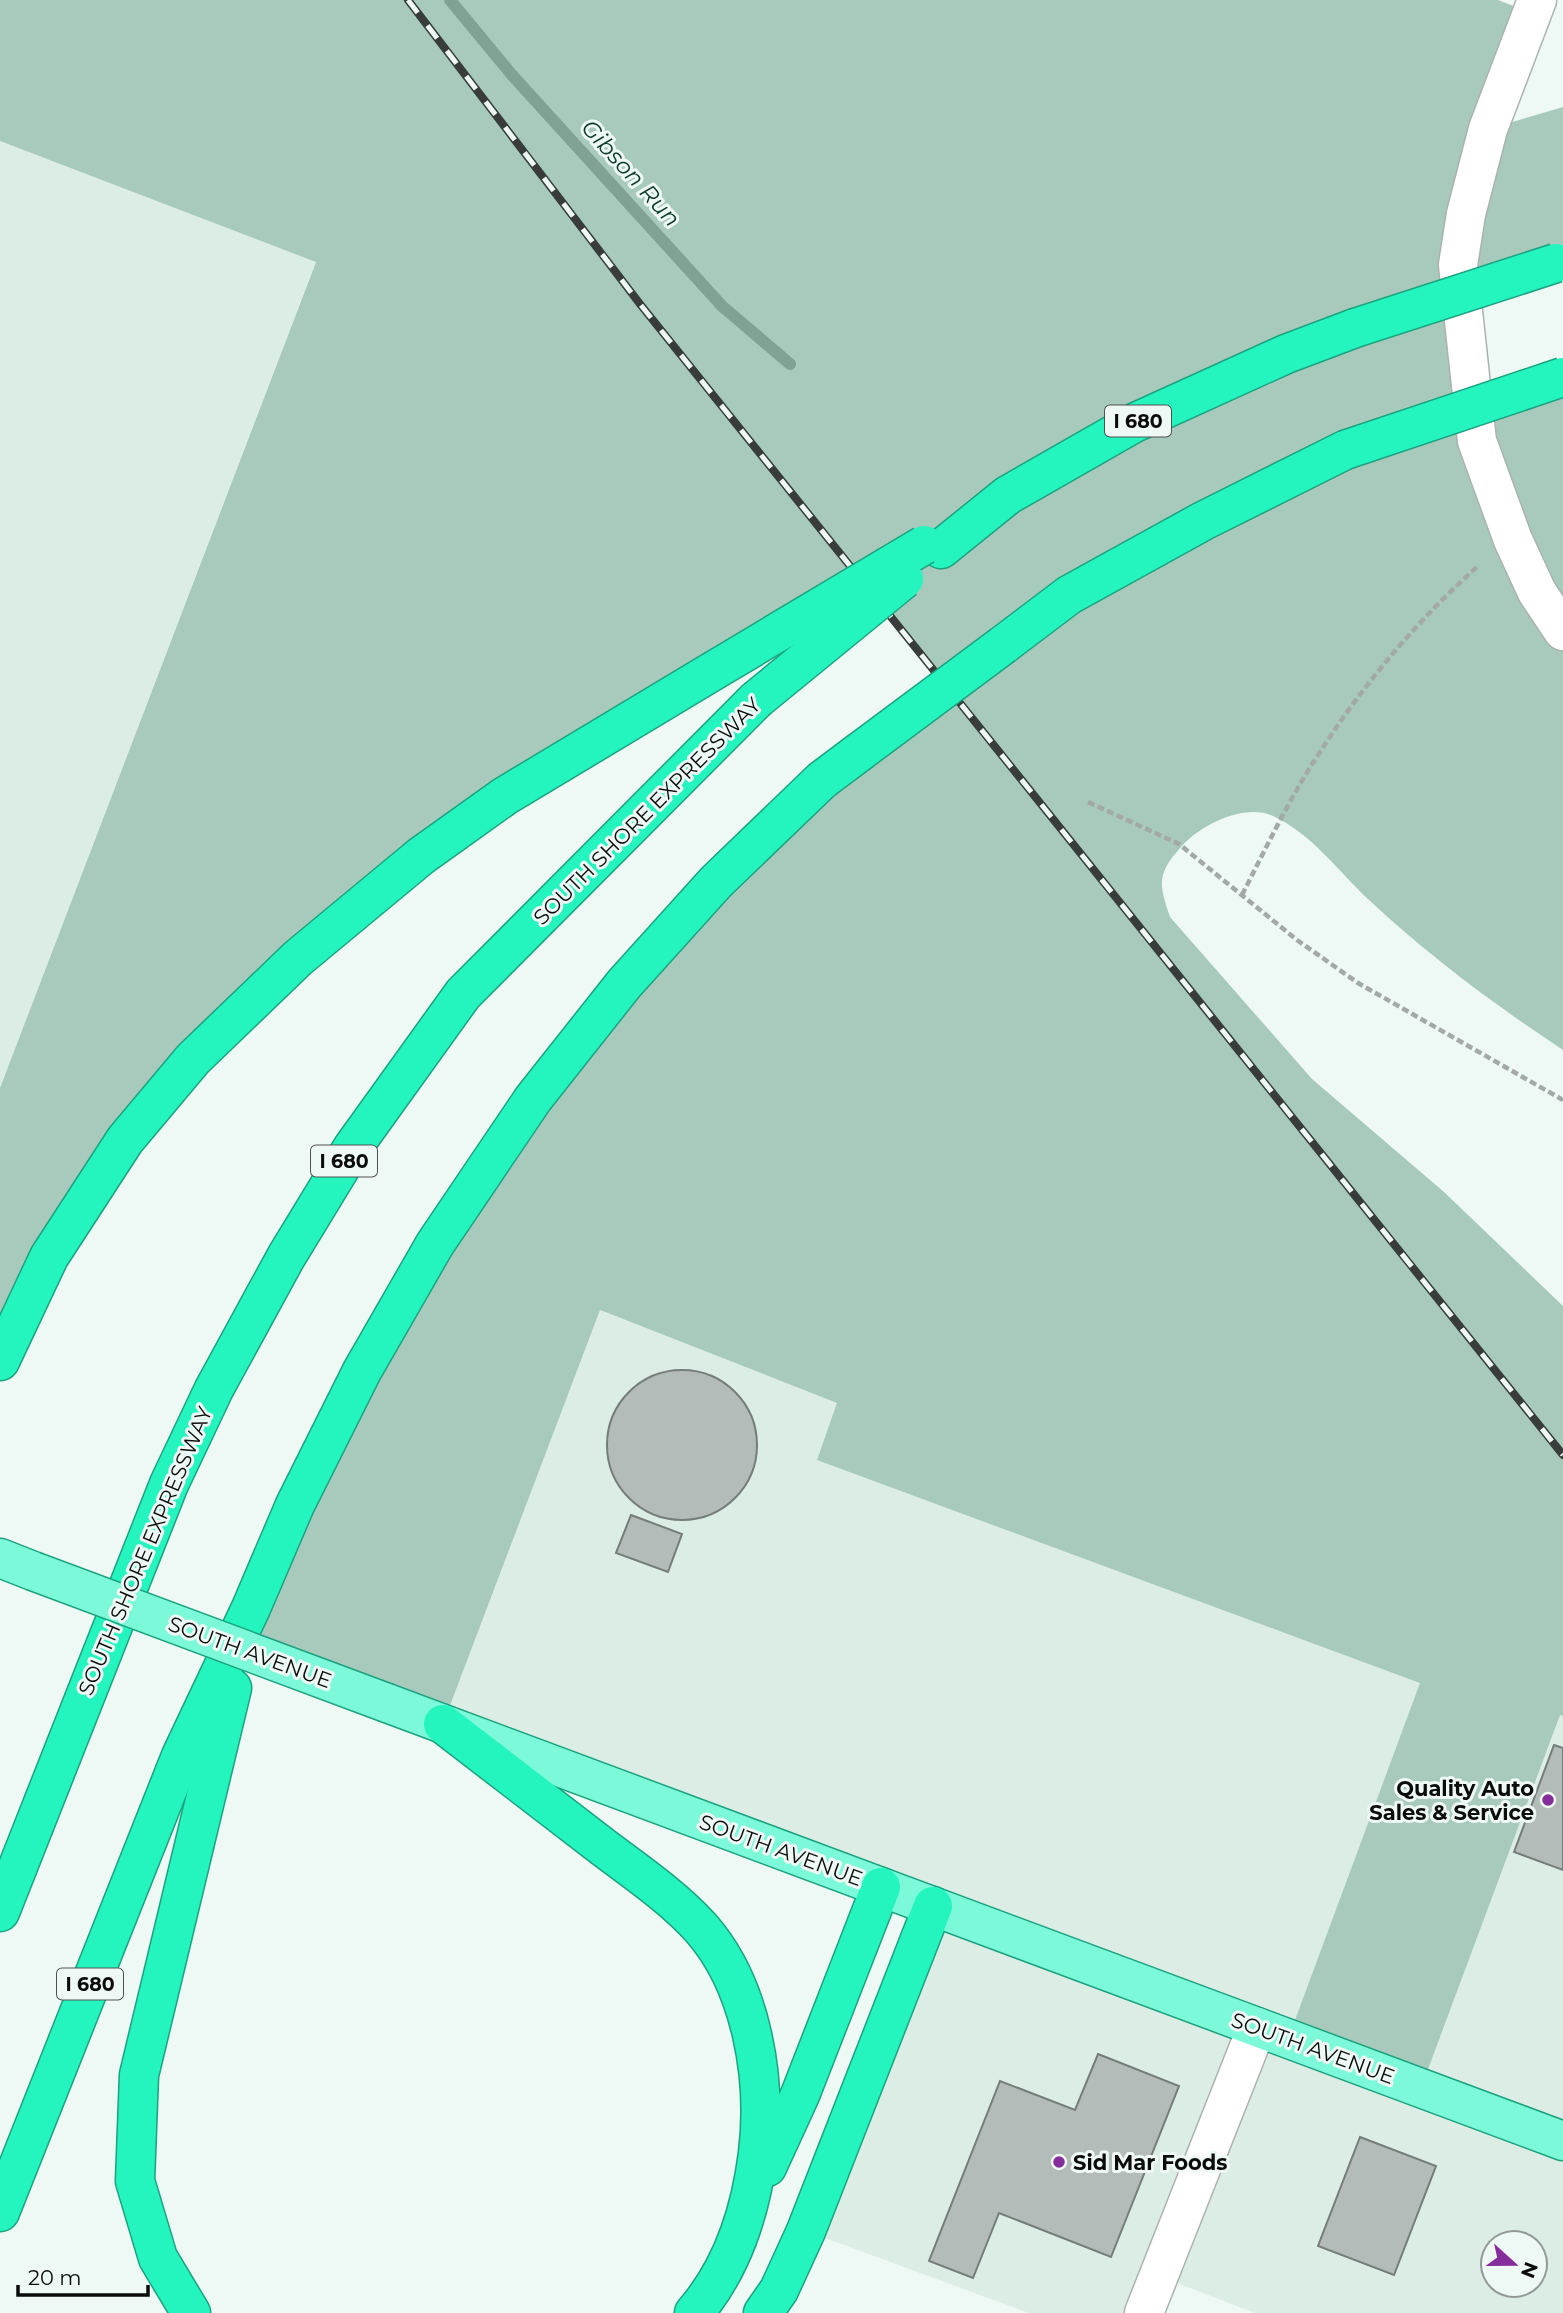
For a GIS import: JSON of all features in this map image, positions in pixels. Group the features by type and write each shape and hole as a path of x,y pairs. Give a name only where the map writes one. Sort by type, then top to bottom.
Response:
{"highway":[{"name":"SOUTH SHORE EXPRESSWAY","path":"0,1912 74,1718 169,1484 214,1389 286,1256 353,1147 463,994 756,700 932,547 1008,495 1134,422 1286,354 1355,328 1559,262"},
{"name":"I 680","path":"0,2212 181,1756 251,1608 295,1505 362,1371 435,1244 533,1099 624,984 716,882 822,780 1069,595 1203,521 1345,450 1563,377"},
{"path":"0,1362 49,1257 125,1140 193,1059 279,976 421,856 505,796 713,671 932,547"},
{"path":"191,2313 158,2258 135,2180 139,2075 251,1608"},
{"path":"443,1724 663,1893 702,1929 729,1972 750,2024 762,2120 752,2197"},
{"path":"694,2313 704,2301 731,2253 752,2197 800,2095 881,1887"},
{"path":"763,2313 779,2290 806,2231 933,1906"}],"main road":[{"name":"SOUTH AVENUE","path":"16,1565 1563,2141"}],"street":[{"path":"1532,14 1488,129 1466,214 1458,265 1477,441 1513,540 1537,592 1563,631"},
{"path":"1144,2313 1257,2027"}],"path":[{"path":"1242,895 1321,749 1378,671 1477,567 1513,540"},
{"path":"1088,802 1179,844 1297,940 1358,983 1563,1100"}],"shaded area":[{"path":"0,141 316,261 0,1088"},
{"path":"599,1310 1563,1686 1563,2313 1255,2313 1159,2276 1144,2313 1029,2313 806,2231 932,1906 443,1724"}],"green space":[{"path":"0,0 1498,0 1532,13 1489,129 1563,107 1563,261 1462,294 1474,409 1563,378 1563,1050 1439,960 1369,900 1312,843 1273,816 1249,812 1211,824 1182,846 1168,864 1162,880 1170,917 1312,1079 1444,1192 1563,1306 1563,1716 1560,1715 1421,2088 1288,2039 1420,1683 817,1460 837,1403 600,1310 443,1724 246,1650 362,1371 624,984 947,687 861,579 505,796 193,1059 0,1361 0,1088 316,262 0,141"}],"building":[{"path":"682,1370 711,1376 735,1392 751,1416 757,1445 751,1474 735,1498 711,1514 682,1520 653,1514 629,1498 613,1474 607,1445 613,1416 629,1392 653,1376"},
{"path":"631,1515 682,1534 668,1572 616,1553"},
{"name":"Quality Auto Sales & Service","path":"1554,1745 1563,1748 1563,1870 1514,1852"},
{"name":"Sid Mar Foods","path":"1098,2054 1179,2086 1111,2257 999,2213 973,2278 929,2261 1000,2081 1075,2110"},
{"path":"1360,2137 1436,2166 1394,2275 1318,2246"}],"waterway":[{"name":"Gibson Run","path":"450,0 512,75 722,306 790,364"}],"railway":[{"path":"408,0 640,304 1563,1455"}],"place":[{"name":"Quality Auto Sales & Service","path":"1548,1800"},
{"name":"Sid Mar Foods","path":"1059,2162"}]}
